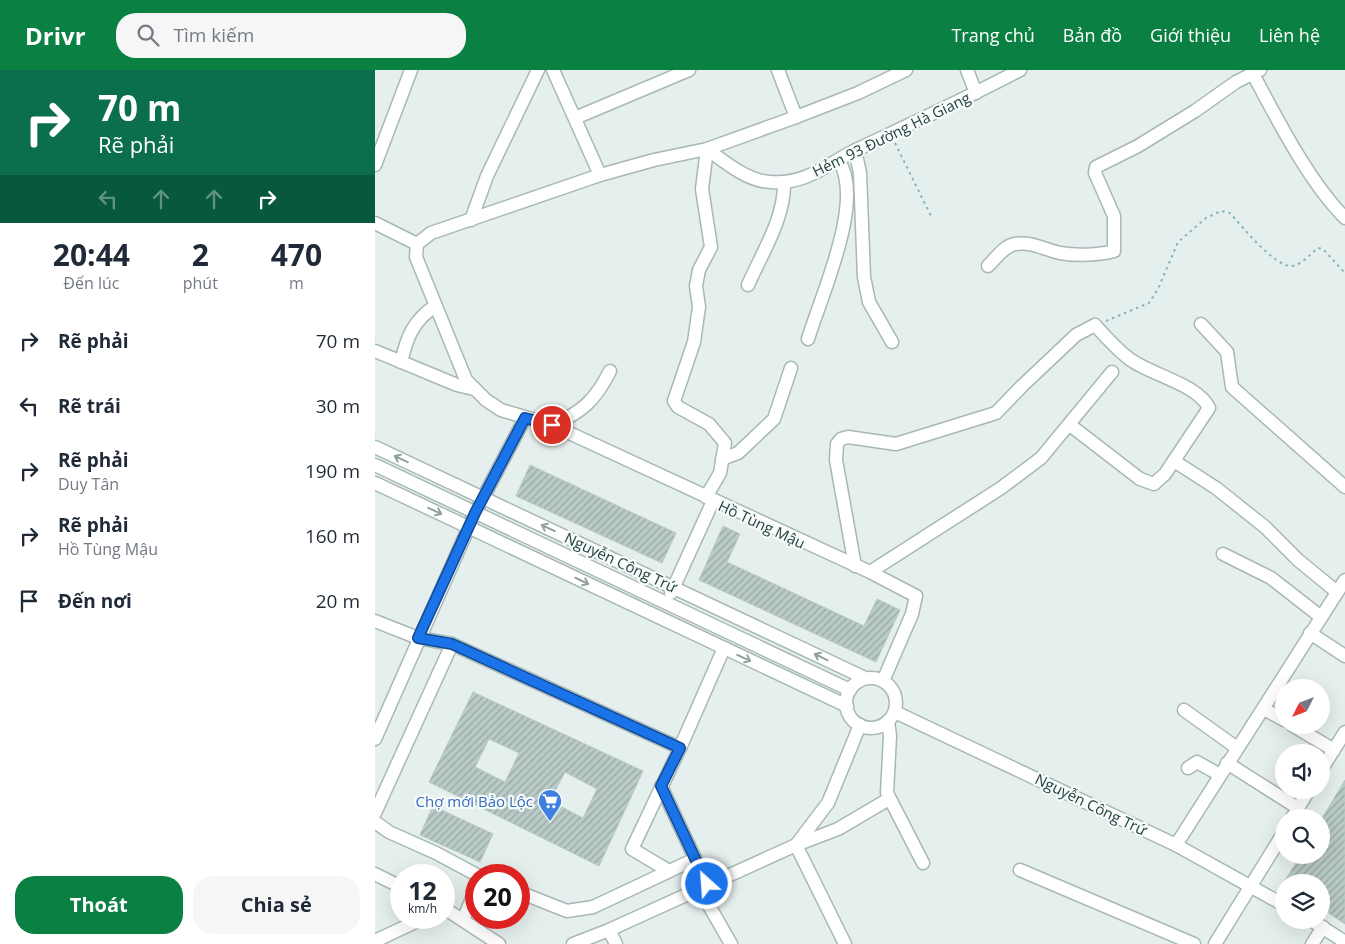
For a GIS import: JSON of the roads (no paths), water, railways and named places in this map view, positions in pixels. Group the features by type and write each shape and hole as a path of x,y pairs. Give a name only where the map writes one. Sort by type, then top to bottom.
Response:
{"street":[{"path":"375,164 411,70"},
{"path":"471,220 487,176 538,70"},
{"path":"553,70 600,175"},
{"path":"575,118 689,70"},
{"path":"778,70 796,117"},
{"path":"474,389 466,380 420,271 416,257 417,244 431,233 600,175 654,160 707,149 858,93 906,70"},
{"path":"967,70 976,93"},
{"name":"Hẻm 93 Đường Hà Giang","path":"707,149 739,170 759,180 783,182 813,174 839,161 855,150 1020,70"},
{"path":"988,266 1006,248 1014,244 1035,244 1061,253 1103,254 1114,251 1114,216 1095,173 1096,166 1138,146 1195,111 1236,82 1256,72 1286,134 1317,183 1345,218"},
{"path":"660,618 720,473 725,444 709,424 678,407 674,400 694,342 699,307 696,286 699,270 711,247 702,189 707,149"},
{"path":"855,150 861,182 864,277 869,302 893,342"},
{"path":"808,339 839,252 845,218 846,172 839,161"},
{"path":"748,285 766,250 779,212 784,197 783,182"},
{"path":"375,222 417,244"},
{"path":"401,362 407,337 413,326 423,314 435,306"},
{"path":"1201,324 1227,352 1232,387 1345,487"},
{"path":"855,566 836,460 837,444 841,439 847,437 863,438 896,444 996,413 1076,336 1095,325 1129,359 1150,372 1195,393 1206,402 1209,408 1174,461 1154,484 1139,479 1070,425"},
{"path":"375,351 457,385 474,389"},
{"path":"722,459 743,449 774,419 791,368"},
{"path":"552,425 584,407 598,394 610,371"},
{"path":"870,572 1023,473 1041,458 1112,372"},
{"name":"Hồ Tùng Mậu","path":"474,389 501,410 552,425 870,572 916,596 912,614 883,680"},
{"path":"375,739 475,512 525,418"},
{"name":"Nguyễn Công Trứ","path":"375,447 865,678"},
{"path":"1174,461 1216,488 1265,526 1298,560 1337,592"},
{"name":"Nguyễn Công Trứ","path":"375,466 667,602 850,690"},
{"path":"375,483 847,706"},
{"path":"1223,554 1271,578 1321,618"},
{"path":"1177,845 1227,763 1264,709 1345,580"},
{"path":"375,621 418,638 452,644 680,748"},
{"path":"1311,634 1345,656"},
{"path":"375,812 452,644"},
{"path":"669,871 632,849 680,748 724,648"},
{"path":"891,716 871,728 860,725 851,717 847,706 850,690 865,678 883,680 895,694 891,716 886,778 889,799 923,864"},
{"path":"1264,709 1275,715"},
{"path":"1185,710 1237,748"},
{"name":"Nguyễn Công Trứ","path":"891,716 1177,845 1275,900"},
{"path":"796,845 828,803 860,725"},
{"path":"1330,756 1345,732"},
{"path":"1307,734 1334,750"},
{"path":"1188,768 1197,762 1220,775"},
{"path":"1227,763 1290,809"},
{"path":"661,786 695,859 703,886 731,944"},
{"path":"573,944 609,930 796,845 838,829 889,799"},
{"path":"375,822 389,832 465,869"},
{"path":"796,845 845,944"},
{"path":"1215,944 1275,846"},
{"path":"530,896 567,911 593,907 695,859"},
{"path":"1019,870 1194,944"},
{"path":"375,874 390,882"},
{"path":"455,915 499,944"},
{"path":"463,920 465,915"},
{"path":"375,941 401,929"},
{"path":"1312,944 1322,929"},
{"path":"1326,929 1345,942"},
{"path":"609,930 616,944"}],"place":[{"name":"Chợ mới Bảo Lộc","path":"550,822"}]}
